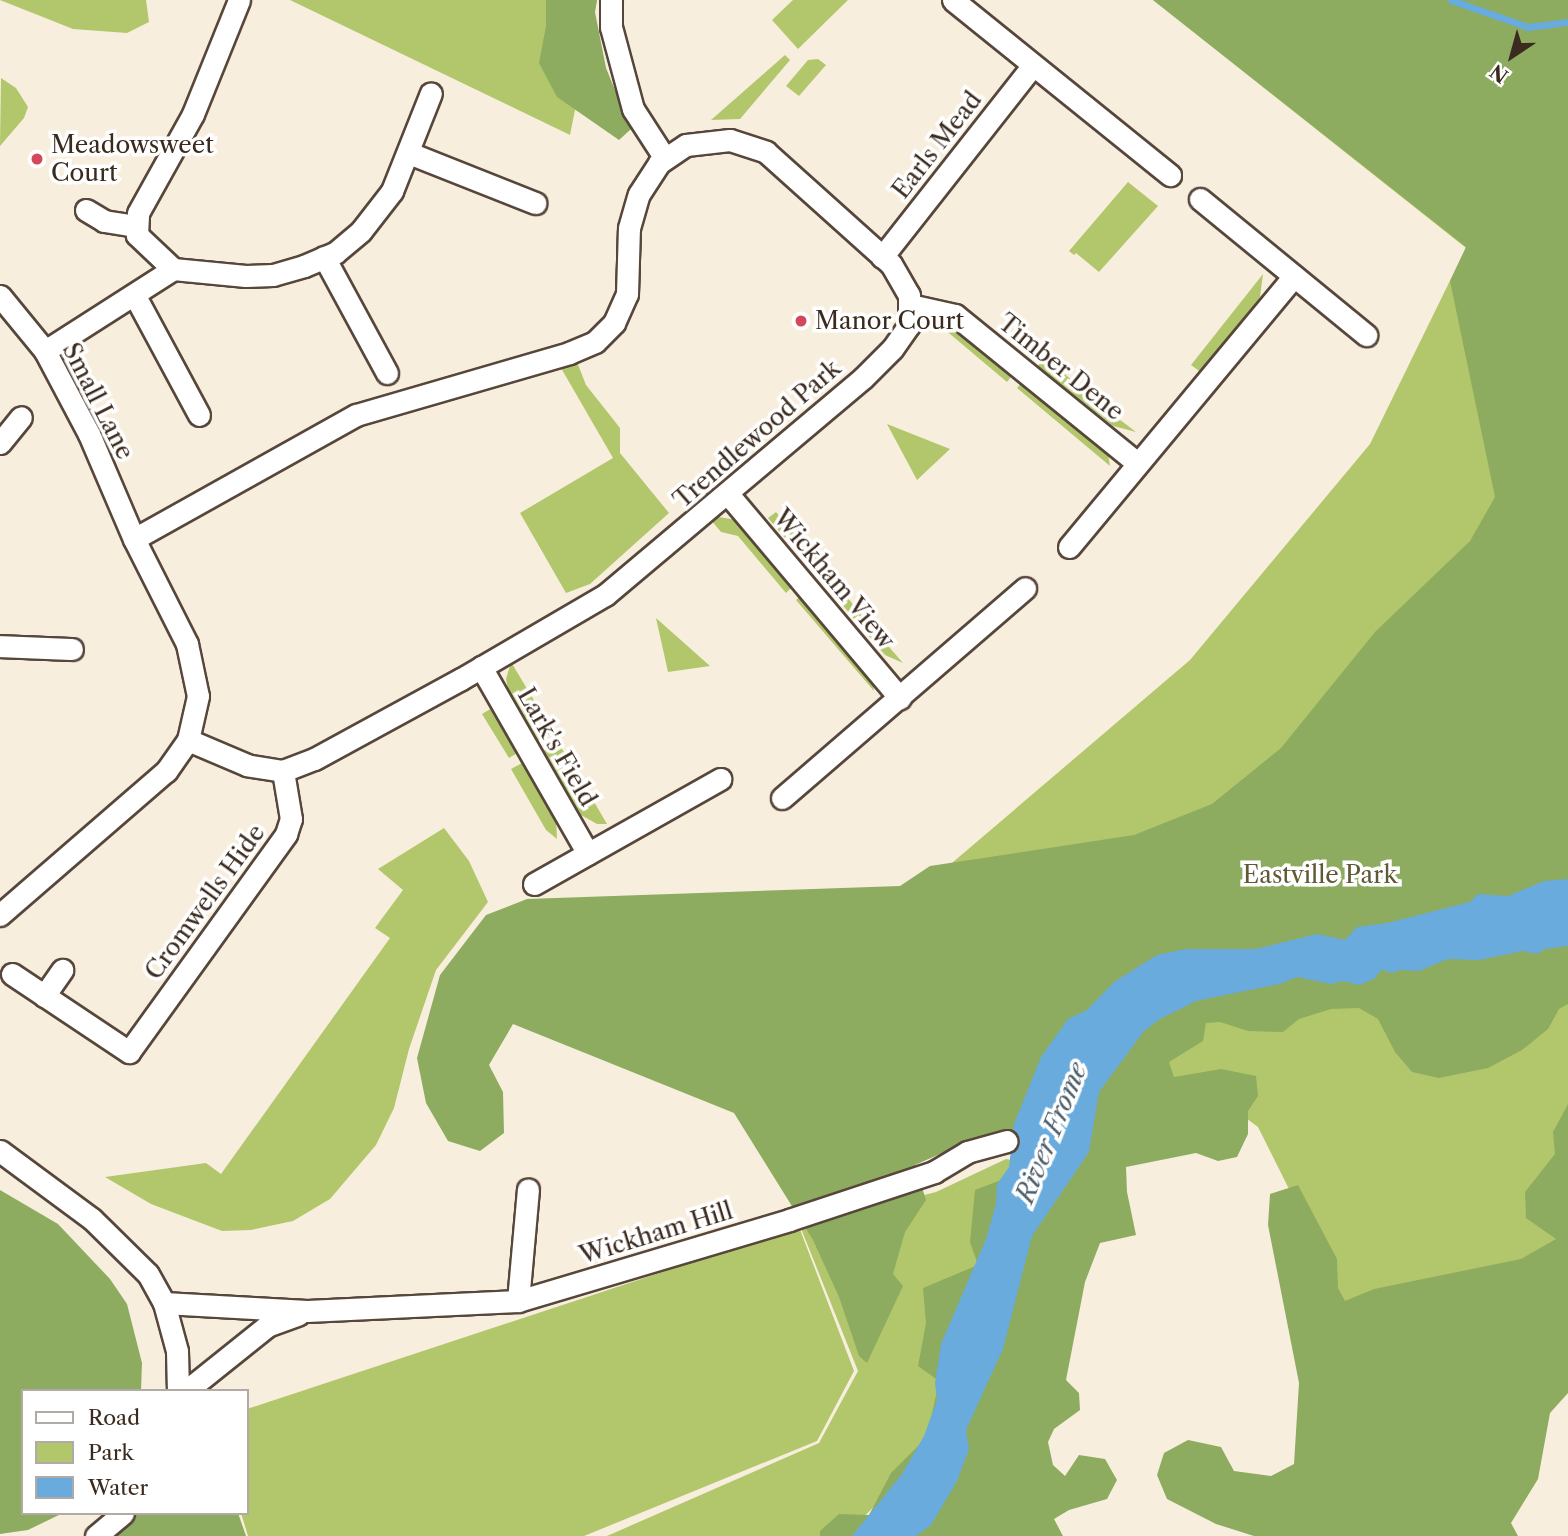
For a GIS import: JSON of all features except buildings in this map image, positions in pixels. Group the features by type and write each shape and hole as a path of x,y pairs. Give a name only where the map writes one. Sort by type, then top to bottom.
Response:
{"street":[{"path":"239,0 193,114 138,213 137,235 173,269 246,276 273,275 335,253 361,231 393,191 431,93"},
{"path":"611,0 611,27 633,109 664,157"},
{"path":"953,0 1170,175"},
{"name":"Earls Mead","path":"882,257 1033,65"},
{"path":"0,915 161,776 188,740 198,696 187,644 134,539 356,415 569,353 600,338 614,323 626,294 628,236 635,201 646,179 664,157 677,149 704,141 730,140 756,147 769,155 899,274 911,304"},
{"path":"409,153 534,203"},
{"path":"1200,199 1366,335"},
{"path":"86,210 104,221 137,226"},
{"path":"324,257 387,373"},
{"path":"46,351 173,269"},
{"path":"1069,547 1294,276"},
{"name":"Small Lane","path":"0,296 46,351 89,434 134,539"},
{"path":"135,296 199,415"},
{"name":"Trendlewood Park","path":"283,771 314,759 605,595 863,378 901,338 909,325 911,304"},
{"name":"Timber Dene","path":"911,304 955,315 1137,463"},
{"path":"0,443 21,417"},
{"name":"Wickham View","path":"728,494 900,698"},
{"path":"782,798 1025,588"},
{"path":"0,646 72,649"},
{"name":"Lark's Field","path":"481,667 588,854"},
{"path":"188,740 247,765 283,771"},
{"name":"Cromwells Hide","path":"12,974 44,996 123,1060 286,834 290,819 283,771"},
{"path":"534,884 720,779"},
{"path":"44,996 62,970"},
{"name":"Wickham Hill","path":"164,1303 307,1311 518,1301 789,1220 934,1172 967,1152 1007,1141"},
{"path":"0,1151 92,1219 126,1249 148,1274 164,1303 177,1351 178,1389"},
{"path":"518,1301 528,1189"},
{"name":"Wickham Hill","path":"188,1389 267,1326 307,1311"},
{"path":"96,1536 121,1515"}],"green space":[{"path":"0,0 146,0 149,22 127,33 73,29"},
{"path":"290,0 597,0 570,135"},
{"path":"546,0 597,0 595,12 606,68 631,129 619,140 557,97 539,63 546,26"},
{"path":"793,0 848,0 798,49 772,20"},
{"name":"Eastville Park","path":"1153,0 1568,0 1568,1326 1380,1498 1315,1241 1258,1127 1231,1107 1167,1119 912,897 1190,660 1370,444 1466,248"},
{"name":"Eastville Park","path":"1153,0 1568,0 1568,1004 1559,1009 1548,1029 1522,1050 1488,1068 1439,1078 1412,1072 1395,1052 1378,1019 1359,1008 1331,1009 1299,1019 1283,1032 1248,1031 1220,1022 1206,1023 1203,1041 1169,1062 1174,1077 1221,1069 1256,1076 1258,1096 1248,1111 1248,1134 1237,1157 1218,1161 1196,1153 1126,1167 1127,1192 1136,1235 1100,1243 1085,1282 1066,1380 1079,1393 1080,1410 1054,1429 1048,1442 1053,1465 1065,1476 1079,1455 1105,1459 1117,1480 1107,1499 1069,1510 1054,1519 1063,1536 820,1536 820,1531 839,1514 869,1515 891,1473 927,1437 939,1381 918,1366 926,1323 923,1288 978,1265 970,1242 975,1190 1014,1175 1017,1130 951,1149 915,1165 926,1200 905,1232 893,1274 903,1286 867,1363 859,1356 839,1297 813,1240 734,1113 513,1024 489,1065 503,1092 504,1133 480,1151 448,1141 426,1103 417,1058 440,975 486,915 527,899 900,886 930,866 1134,835 1212,804 1281,748 1375,632 1470,541 1495,497 1450,281 1466,247"},
{"path":"785,55 790,60 740,119 711,120"},
{"path":"818,59 826,65 799,96 786,86 808,60"},
{"path":"1,78 16,88 28,107 24,118 0,146"},
{"path":"1128,182 1158,206 1099,272 1076,253 1074,255 1069,251"},
{"path":"1263,274 1260,297 1202,373 1191,365"},
{"path":"937,323 948,323 1014,373 1007,382"},
{"path":"1045,357 1136,432 1113,426 1038,366"},
{"path":"577,362 586,385 620,428 620,453 669,513 590,584 566,593 520,513 613,458 561,368"},
{"path":"1024,380 1101,444 1108,454 1110,466 1017,388"},
{"path":"887,424 950,449 917,480"},
{"path":"776,512 823,566 815,573 768,518"},
{"path":"719,517 736,520 794,585 786,593 738,536 721,532 711,520"},
{"path":"830,576 903,663 885,655 823,582"},
{"path":"804,593 872,680 874,691 796,600"},
{"path":"656,618 710,666 668,672"},
{"path":"511,662 553,732 538,741 508,689 506,679"},
{"path":"492,708 519,752 509,758 482,714"},
{"path":"558,743 607,824 597,824 581,815 543,751"},
{"path":"524,762 556,818 557,839 546,830 511,769"},
{"path":"444,828 469,861 488,902 436,970 409,1049 394,1108 376,1145 330,1199 293,1221 251,1230 222,1231 151,1204 105,1177 206,1163 221,1174 390,938 375,928 403,890 378,869"},
{"path":"1568,1104 1568,1393 1550,1413 1538,1479 1511,1523 1518,1536 1254,1536 1216,1524 1167,1499 1157,1475 1164,1453 1188,1440 1221,1447 1234,1471 1271,1476 1294,1464 1299,1383 1268,1225 1270,1194 1298,1185 1337,1259 1338,1288 1345,1301 1374,1289 1521,1259 1556,1239 1526,1218 1525,1192 1555,1154 1553,1132"},
{"path":"1006,1159 1033,1164 914,1466 845,1536 607,1536 819,1443 858,1371 800,1226 936,1192"},
{"path":"0,1190 58,1224 110,1279 127,1304 142,1363 141,1389 21,1389 21,1515 59,1515 28,1530 0,1534"},
{"path":"799,1227 854,1371 817,1441 584,1536 248,1536 242,1515 248,1515 248,1409"},
{"path":"135,1515 239,1515 246,1536 113,1536"}],"water":[{"name":"River Frome","path":"1568,879 1568,946 1545,949 1537,954 1523,951 1479,960 1448,959 1419,971 1400,970 1393,973 1381,970 1374,979 1359,985 1343,981 1331,984 1297,977 1280,984 1196,1001 1160,1019 1144,1031 1099,1092 1089,1152 1032,1236 1003,1349 966,1430 969,1449 957,1481 931,1525 916,1536 852,1536 902,1474 924,1436 937,1400 935,1383 941,1344 986,1239 996,1204 997,1184 1009,1167 1014,1124 1041,1057 1068,1019 1087,1010 1114,982 1157,955 1186,949 1256,949 1317,934 1345,940 1357,927 1387,923 1470,902 1478,894 1508,896 1544,881"}],"waterway":[{"path":"1451,0 1528,27 1568,22"}],"place":[{"name":"Meadowsweet Court","path":"37,159"},
{"name":"Manor Court","path":"801,321"}]}
